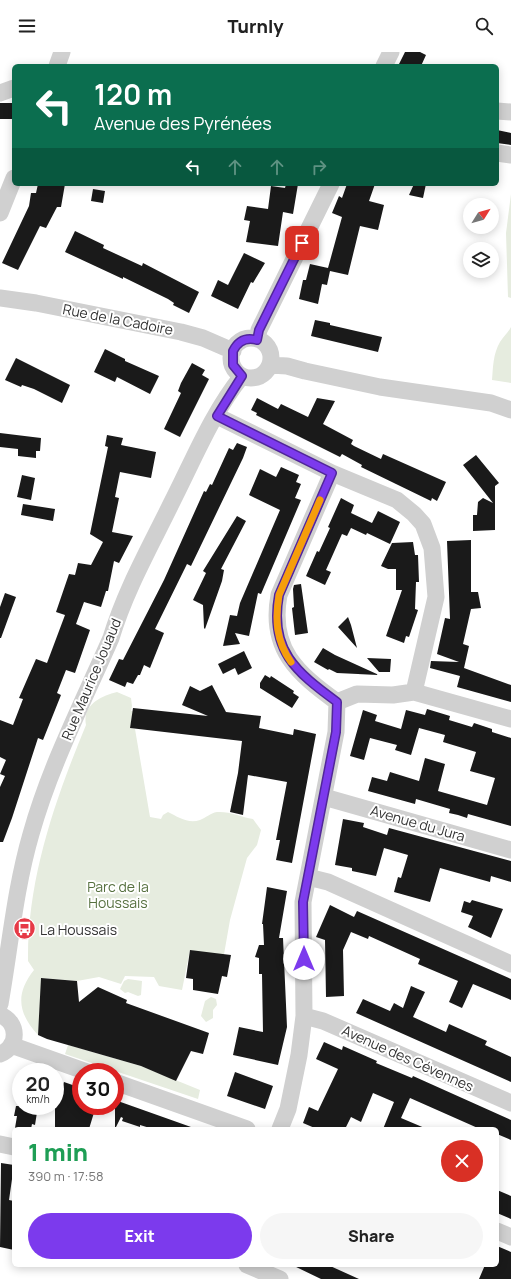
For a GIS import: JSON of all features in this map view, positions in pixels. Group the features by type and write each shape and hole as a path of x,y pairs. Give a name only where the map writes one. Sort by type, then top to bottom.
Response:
{"street":[{"path":"58,64 62,52"},
{"path":"385,64 391,52"},
{"path":"0,93 12,89"},
{"path":"499,111 511,112"},
{"path":"499,153 511,155"},
{"path":"0,213 12,183"},
{"path":"257,340 259,330 330,186"},
{"name":"Rue de la Cadoire","path":"0,298 36,303 181,332 203,338 233,351"},
{"path":"250,338 257,340 263,342 269,350 270,365 265,372 258,377 250,378 242,376 233,365 233,351 243,340 250,338"},
{"path":"270,365 287,366 380,387 491,403 511,410"},
{"name":"Rue Maurice Jouaud","path":"0,1004 23,865 30,835 47,783 112,638 118,614 194,458 217,416 242,376"},
{"path":"217,416 332,473 397,500 414,514 423,524 429,536 432,548 435,569 435,602 414,692"},
{"path":"332,473 279,595 276,624 278,636 290,660 314,685 337,702"},
{"path":"337,702 357,694 393,695 414,692 511,719"},
{"path":"281,1127 288,1109 298,1063 304,1016 303,902 336,732 337,702"},
{"name":"Avenue du Jura","path":"324,797 511,850"},
{"path":"308,878 328,882 511,964"},
{"path":"0,1015 9,1021 14,1028 14,1037 6,1050 72,1068"},
{"name":"Avenue des Cévennes","path":"304,1016 323,1021 511,1103"},
{"path":"124,1085 241,1127"},
{"path":"0,1144 12,1147"},
{"path":"499,1232 511,1237"},
{"path":"252,1267 280,1279"}],"green space":[{"path":"511,194 511,298 508,297 506,233"},
{"path":"511,327 511,383 492,380 496,351 500,342"},
{"name":"Parc de la Houssais","path":"117,692 131,698 131,711 133,711 130,728 135,729 150,817 161,819 163,815 168,812 183,819 196,821 210,814 226,812 253,819 261,830 257,845 247,858 230,920 223,960 190,950 182,990 159,986 154,977 125,976 121,984 99,977 77,981 42,978 38,1035 26,1019 21,1003 24,987 34,970 28,961 29,930 32,900 38,870 54,811 86,725 87,712 94,702"},
{"path":"128,979 142,981 141,995 138,996 128,992 125,993 120,989 124,981"},
{"path":"211,997 216,999 217,1005 213,1010 213,1018 206,1022 201,1016 205,1001"},
{"path":"68,1045 141,1066 200,1090 198,1099 124,1074 124,1063 92,1063 65,1054"}],"building":[{"path":"405,52 420,52 426,55 422,64 399,64"},
{"path":"0,103 12,103 12,119 0,119"},
{"path":"499,130 511,133 511,145 499,143"},
{"path":"38,186 65,186 61,207 57,207 46,228 40,226 18,270 2,263 29,206 31,193 36,193"},
{"path":"271,186 285,188 286,186 298,186 293,214 283,212 278,246 246,242 250,221 244,220 247,206 268,209"},
{"path":"346,186 374,186 369,201 384,205 378,230 360,226 348,275 330,271 327,285 322,284 318,304 299,299 303,280 306,280 310,264 328,268 342,217 332,213 339,196 342,198"},
{"path":"413,186 426,186 423,198 409,195"},
{"path":"93,189 105,191 103,203 91,201"},
{"path":"75,231 104,245 103,248 142,266 143,263 199,292 189,313 173,305 174,303 168,299 123,277 123,279 65,252"},
{"path":"244,253 265,263 253,283 251,282 238,309 211,296 218,280 228,285"},
{"path":"315,320 382,337 378,352 311,336"},
{"path":"105,349 125,359 125,361 159,376 150,394 117,377 115,382 94,372"},
{"path":"16,358 70,385 62,403 34,389 22,385 21,387 5,380"},
{"path":"192,363 205,370 202,375 209,379 180,437 164,429 181,393 178,391 181,383"},
{"path":"257,398 278,409 281,404 308,417 317,398 335,401 323,424 353,440 351,444 354,446 381,459 383,454 446,482 437,501 432,498 431,501 361,467 362,465 342,454 340,457 256,415 257,413 251,410"},
{"path":"0,433 41,438 40,451 36,451 36,458 18,456 18,449 0,447"},
{"path":"107,435 123,438 121,445 156,452 151,478 120,472 115,497 119,498 112,532 133,536 119,563 114,561 108,591 106,591 101,607 84,602 76,624 90,630 75,673 66,670 57,693 61,695 43,740 38,738 12,818 3,842 0,842 0,787 5,776 0,774 6,760 0,757 0,720 13,725 23,699 19,698 36,659 47,663 65,615 56,612 69,574 75,575 78,563 91,565 103,542 90,534 108,447 105,446"},
{"path":"237,443 247,447 243,458 191,566 187,564 155,629 164,633 150,668 144,665 140,675 138,675 133,684 127,682 125,687 109,680 119,659 123,660 164,580 204,491 206,492 210,484 212,485 229,448 233,450"},
{"path":"476,455 499,483 495,486 495,530 473,531 473,515 477,515 478,502 483,498 493,503 463,465"},
{"path":"281,467 299,475 296,482 301,484 295,498 301,500 261,594 258,593 249,636 235,633 240,644 223,646 230,615 237,616 240,603 280,510 249,495 260,469 276,477"},
{"path":"22,475 35,478 31,500 17,497"},
{"path":"341,498 354,505 351,513 372,523 378,511 400,522 390,544 367,533 366,535 351,528 347,536 342,534 326,570 331,572 325,585 306,576 317,551 319,552 330,528 328,527"},
{"path":"23,504 55,509 53,521 21,515"},
{"path":"237,516 246,521 221,569 224,570 222,581 205,629 203,605 193,600 206,573 203,571"},
{"path":"471,540 471,592 478,592 481,608 471,609 463,644 469,646 464,668 511,685 511,702 457,687 460,676 430,668 431,661 459,662 437,654 445,618 450,619 447,541"},
{"path":"413,542 415,555 418,555 419,582 416,582 415,609 418,610 409,637 406,636 404,643 386,636 402,590 396,590 396,569 388,569 381,566 392,543"},
{"path":"301,584 308,633 295,635 292,608 294,607 293,589 294,585"},
{"path":"5,593 16,597 0,638 0,607"},
{"path":"348,617 351,625 357,648 338,627"},
{"path":"323,648 379,675 337,673 329,669 328,670 314,662"},
{"path":"244,651 252,668 238,675 235,668 223,674 218,664"},
{"path":"367,658 391,659 390,672 379,672"},
{"path":"265,675 270,678 271,676 294,691 293,693 299,697 292,708 260,688 260,683"},
{"path":"212,685 226,712 261,716 259,728 293,735 294,729 316,734 292,863 276,860 280,840 276,840 287,782 248,775 243,815 230,812 238,773 242,741 130,728 133,708 208,716 182,705 190,686 200,691"},
{"path":"427,709 450,716 449,720 472,727 474,723 492,729 492,732 511,738 511,826 468,814 467,818 449,813 450,809 416,799 415,804 368,791 372,777 387,781 390,772 419,781 425,758 445,764 438,791 487,805 495,778 470,771 476,752 443,742 445,735 419,728 411,755 395,750 397,745 370,738 364,760 350,756 363,710 377,715 375,721 401,729 406,710 425,715"},
{"path":"343,819 364,823 363,827 387,835 389,828 511,861 511,882 491,876 490,882 440,868 430,902 394,892 398,877 401,878 408,855 384,848 376,876 352,871 352,868 335,865"},
{"path":"267,887 287,891 279,938 283,938 287,1027 278,1065 233,1055 239,1027 263,1032 262,974 259,974 259,958 255,957 259,945 264,945 262,924"},
{"path":"472,900 503,909 491,938 468,927 473,916 461,912 464,901 470,903"},
{"path":"330,905 354,917 357,911 511,979 511,1000 473,984 462,1008 449,1002 458,981 418,964 420,959 369,936 368,939 351,932 343,950 344,996 326,997 325,940 316,937"},
{"path":"190,950 231,955 227,977 222,976 218,994 193,990 193,979 186,978"},
{"path":"41,978 77,981 79,1002 98,987 127,1000 126,1003 209,1033 203,1054 191,1051 176,1081 141,1066 47,1039 38,1035"},
{"path":"411,986 425,992 413,1017 446,1032 449,1024 487,1041 485,1045 511,1057 511,1082 356,1013 363,999 390,1011 394,1003 403,1008"},
{"path":"324,1042 342,1050 343,1046 377,1061 376,1063 412,1078 413,1076 511,1120 511,1140 499,1135 499,1127 475,1127 410,1098 401,1118 422,1127 384,1127 394,1102 373,1093 361,1122 351,1117 346,1127 312,1127 303,1123 309,1107 318,1111 338,1069 316,1059"},
{"path":"235,1072 273,1086 265,1109 227,1096"},
{"path":"64,1082 72,1085 72,1115 93,1115 90,1127 55,1127 55,1115 64,1115"},
{"path":"124,1103 191,1127 146,1127 140,1125 140,1127 122,1121 123,1118 121,1117 116,1127 115,1115 124,1115"},
{"path":"37,1115 35,1125 32,1124 31,1127 15,1127 17,1116 14,1116"},
{"path":"1,1163 12,1165 12,1179 9,1200 12,1201 12,1250 0,1247"},
{"path":"499,1191 511,1196 511,1219 499,1214"},
{"path":"499,1247 511,1252 511,1279 479,1279 484,1267 499,1267"},
{"path":"296,1267 332,1267 359,1279 321,1279"}],"slow traffic":[{"path":"291,662 278,636 276,610 279,595 320,500"}],"place":[{"name":"La Houssais","path":"24,929"}],"route":[{"path":"302,243 259,330 257,340 250,338 243,340 233,351 232,362 234,368 242,376 217,416 332,473 279,595 276,610 278,636 290,660 314,685 337,702 336,732 303,902 304,959"}]}
